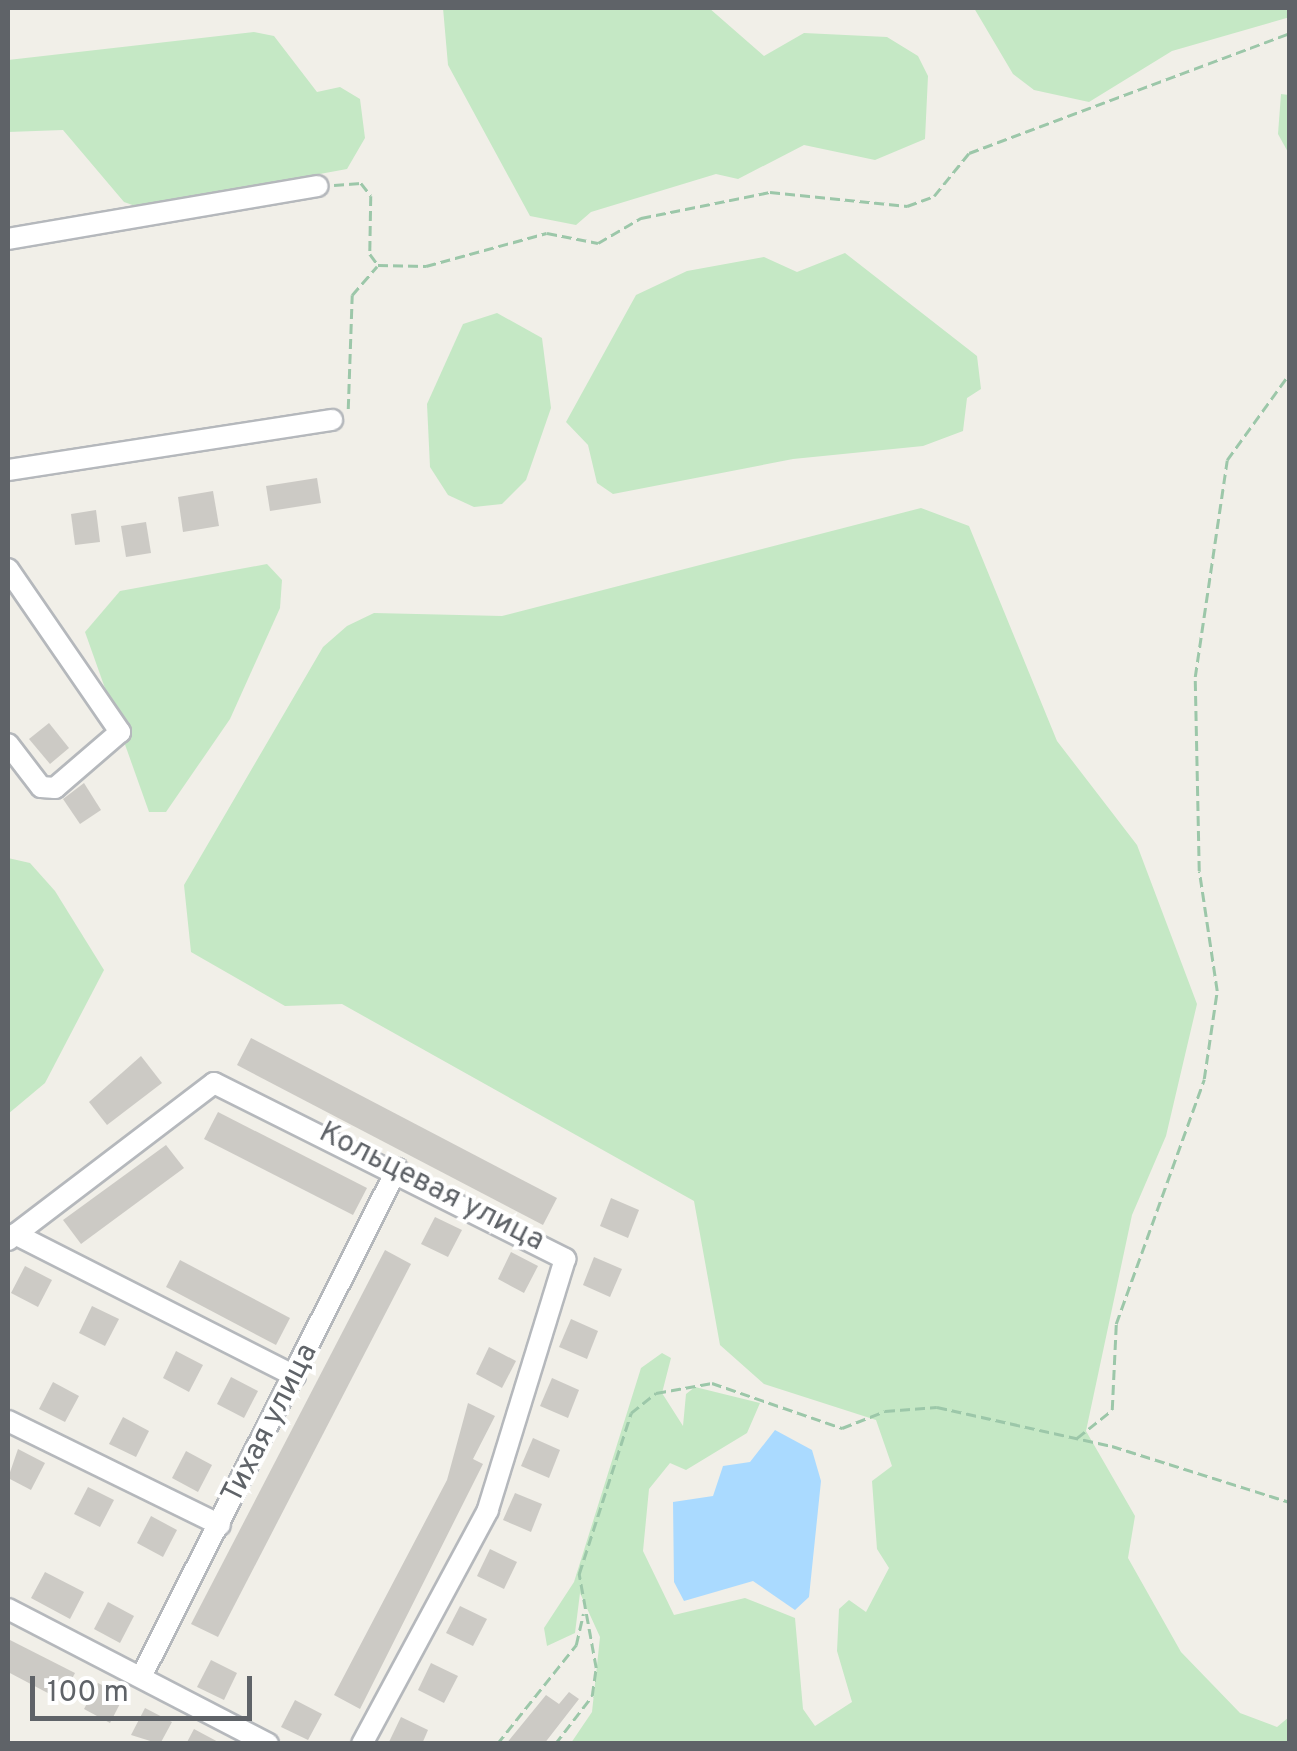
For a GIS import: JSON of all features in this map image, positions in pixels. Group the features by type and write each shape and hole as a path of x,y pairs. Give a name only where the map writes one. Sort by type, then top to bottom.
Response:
{"street":[{"path":"8,238 318,186"},
{"path":"8,470 332,420"},
{"path":"8,569 120,732 56,788 41,787 8,744"},
{"name":"Кольцевая улица","path":"11,1237 214,1082 397,1169 553,1250 568,1274 488,1510 362,1744"},
{"name":"Тихая улица","path":"140,1677 397,1169"},
{"path":"11,1237 295,1376"},
{"path":"8,1421 220,1525"},
{"path":"8,1609 268,1744"}],"path":[{"path":"378,265 426,266 547,233 598,243 641,218 770,192 907,206 934,196 968,153 1290,33"},
{"path":"318,186 362,183 378,265"},
{"path":"332,420 354,400 344,347 352,295 378,265"},
{"path":"1076,1438 1112,1410 1116,1324 1204,1079 1217,991 1198,871 1195,677 1228,460 1290,373"},
{"path":"555,1744 592,1696 596,1668 583,1614 579,1574 631,1413 656,1393 712,1383 842,1428 885,1410 936,1407 1076,1438 1290,1502"},
{"path":"496,1744 576,1645 583,1614"}],"green space":[{"path":"443,8 709,8 764,56 804,33 887,37 918,56 928,76 925,139 875,160 804,145 738,179 716,174 591,212 576,225 530,216 448,65"},
{"path":"974,8 1289,8 1290,17 1172,51 1089,102 1034,90 1013,74"},
{"path":"254,32 274,36 317,92 340,87 360,99 365,138 347,169 138,207 124,202 63,130 8,132 8,60"},
{"path":"1281,94 1289,95 1289,154 1278,134"},
{"path":"845,253 977,356 981,389 967,398 963,431 923,446 793,459 613,494 597,483 588,445 566,422 636,295 687,271 764,257 797,272"},
{"path":"497,313 542,338 551,408 526,480 502,504 474,507 448,495 430,467 427,404 463,324"},
{"path":"921,508 969,526 1057,741 1137,845 1197,1004 1166,1136 1132,1215 1086,1431 1135,1516 1128,1558 1181,1652 1240,1713 1277,1727 1289,1717 1289,1743 571,1743 592,1712 600,1637 580,1593 575,1633 547,1646 544,1628 574,1582 641,1368 662,1353 671,1358 662,1393 683,1426 686,1394 695,1387 760,1403 747,1433 686,1470 670,1463 649,1489 643,1551 674,1615 745,1598 795,1618 803,1709 815,1726 852,1702 837,1651 839,1609 849,1600 866,1612 889,1568 877,1549 872,1481 892,1466 876,1420 764,1384 720,1345 694,1201 342,1004 285,1006 191,952 184,885 323,647 347,626 374,613 502,616"},
{"path":"267,564 282,580 280,608 230,719 166,812 149,812 85,632 120,591"},
{"path":"8,858 30,863 55,891 104,970 45,1083 8,1114"}],"water":[{"path":"775,1430 812,1450 821,1481 809,1597 795,1610 753,1581 684,1601 674,1582 673,1502 713,1496 723,1466 750,1462"}],"building":[{"path":"317,478 321,503 270,511 266,486"},
{"path":"213,491 219,526 183,532 178,497"},
{"path":"96,510 100,542 75,545 71,514"},
{"path":"146,522 151,553 126,557 121,526"},
{"path":"49,723 69,748 50,764 29,739"},
{"path":"84,783 101,810 80,824 63,799"},
{"path":"251,1038 557,1198 543,1225 237,1065"},
{"path":"141,1056 162,1083 107,1125 89,1102"},
{"path":"218,1112 367,1188 353,1215 204,1139"},
{"path":"166,1145 184,1168 81,1244 63,1220"},
{"path":"611,1198 639,1210 628,1238 600,1226"},
{"path":"435,1217 462,1230 448,1257 421,1244"},
{"path":"385,1250 411,1264 218,1637 191,1624"},
{"path":"511,1252 538,1266 524,1293 498,1279"},
{"path":"594,1257 622,1269 610,1297 583,1285"},
{"path":"180,1260 290,1318 276,1345 166,1287"},
{"path":"25,1266 52,1280 38,1307 11,1293"},
{"path":"92,1306 119,1319 105,1346 79,1333"},
{"path":"571,1319 598,1331 587,1359 559,1347"},
{"path":"489,1347 516,1361 502,1388 476,1374"},
{"path":"176,1351 203,1365 189,1392 163,1378"},
{"path":"231,1377 258,1391 244,1418 217,1404"},
{"path":"552,1378 579,1390 568,1418 540,1406"},
{"path":"53,1382 79,1396 65,1422 39,1409"},
{"path":"468,1403 495,1416 473,1459 483,1464 360,1709 334,1695 447,1480"},
{"path":"123,1417 149,1431 136,1457 109,1444"},
{"path":"533,1438 560,1450 549,1478 521,1466"},
{"path":"18,1449 45,1463 31,1490 8,1478"},
{"path":"186,1451 212,1465 198,1492 172,1478"},
{"path":"88,1487 114,1500 100,1527 74,1514"},
{"path":"515,1493 542,1504 531,1532 503,1520"},
{"path":"151,1516 177,1530 163,1557 137,1543"},
{"path":"490,1549 517,1562 504,1589 477,1576"},
{"path":"45,1572 84,1592 70,1619 31,1598"},
{"path":"108,1602 134,1616 120,1643 94,1629"},
{"path":"460,1606 487,1619 473,1646 446,1633"},
{"path":"8,1639 75,1673 61,1700 8,1672"},
{"path":"211,1660 237,1673 224,1700 197,1687"},
{"path":"431,1663 458,1676 444,1703 418,1690"},
{"path":"98,1683 124,1696 110,1723 84,1709"},
{"path":"569,1692 579,1699 544,1744 506,1744 546,1695 559,1704"},
{"path":"295,1700 322,1714 308,1740 281,1727"},
{"path":"145,1708 172,1722 160,1744 131,1735"},
{"path":"401,1717 428,1730 422,1744 388,1744"},
{"path":"194,1729 222,1744 186,1744"}]}
